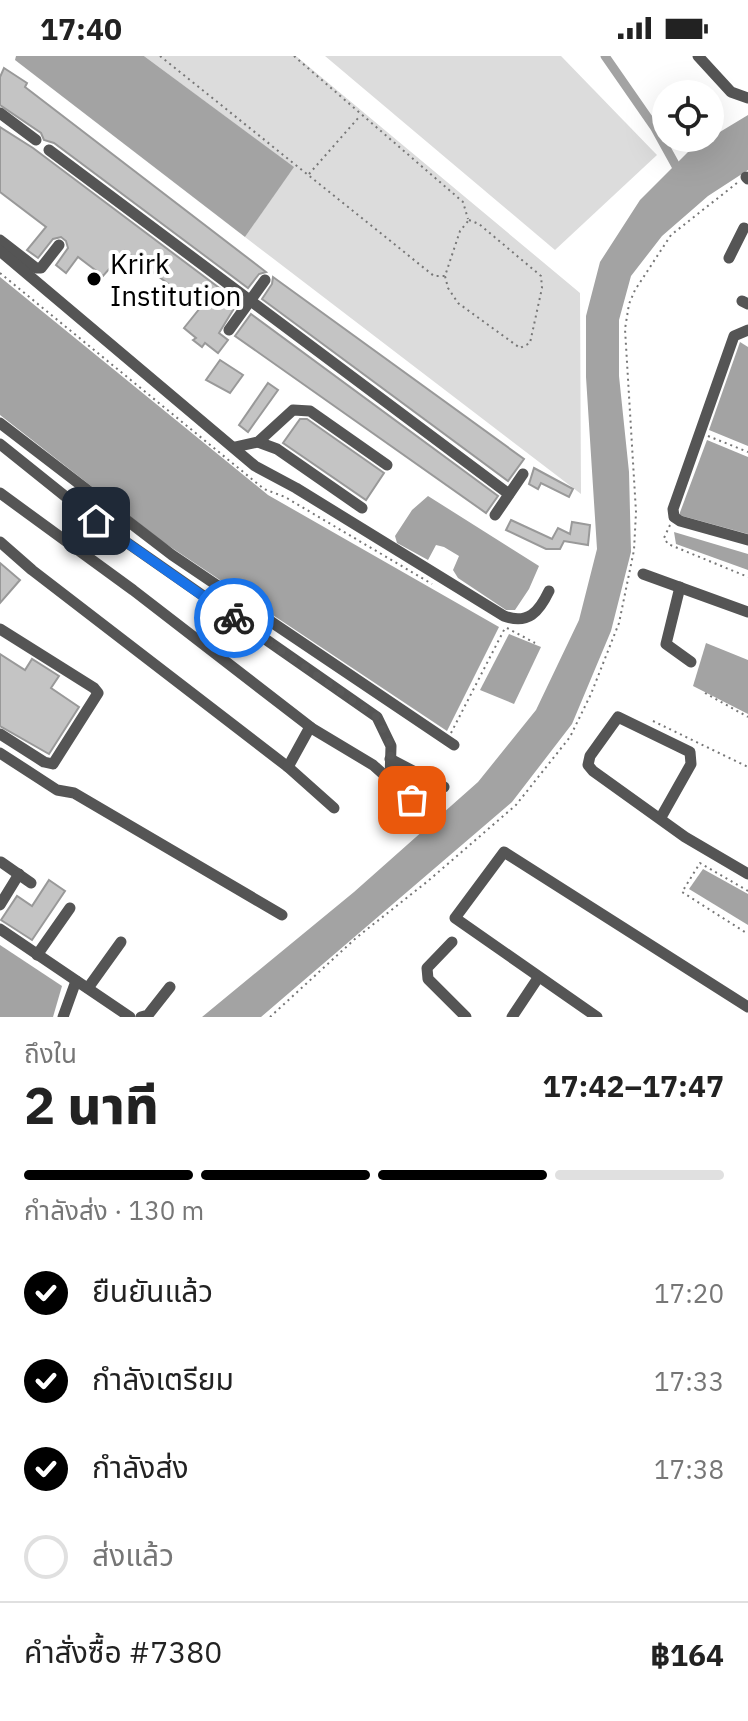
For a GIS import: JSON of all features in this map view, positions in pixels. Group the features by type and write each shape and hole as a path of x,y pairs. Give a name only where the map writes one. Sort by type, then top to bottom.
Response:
{"street":[{"path":"698,56 731,92 748,98"},
{"path":"0,113 36,140"},
{"path":"49,150 509,494"},
{"path":"729,258 743,227"},
{"path":"0,240 36,268 41,268 59,245"},
{"path":"0,251 255,466 504,616 518,620 531,617 537,613 549,591"},
{"path":"229,330 265,280"},
{"path":"748,330 734,336 673,509 674,517 748,540"},
{"path":"235,447 258,442 293,410 310,411 387,465"},
{"path":"0,423 172,555 452,739"},
{"path":"258,442 277,449 362,508"},
{"path":"0,444 96,521 377,717 391,746 390,780"},
{"path":"495,515 523,474"},
{"path":"0,493 133,590 310,727 373,765 412,800"},
{"path":"0,542 288,767 334,808"},
{"path":"643,574 748,612"},
{"path":"680,587 666,644 691,662"},
{"path":"0,629 98,693 53,764 44,762 0,734"},
{"path":"660,819 691,764 690,752 618,717 590,756 588,765 660,819 748,874"},
{"path":"288,767 310,727"},
{"path":"0,753 57,790 74,793 282,915"},
{"path":"390,759 444,787"},
{"path":"597,1017 455,918 504,852 748,1007"},
{"path":"1,862 31,883"},
{"path":"0,905 19,874"},
{"path":"37,955 70,908"},
{"path":"0,929 130,1017"},
{"path":"88,988 121,942"},
{"path":"452,942 427,968 426,974 466,1017"},
{"path":"512,1017 538,978"},
{"path":"63,1017 76,981"},
{"path":"141,1017 148,1015 170,987"}],"path":[{"path":"160,56 434,276 445,276"},
{"path":"294,56 463,202 469,220 479,224 541,276 542,288 530,343 520,348 458,303 448,288 445,276 460,231 469,220"},
{"path":"309,175 361,115"},
{"path":"270,1017 356,938 516,805 570,737 619,623 634,550 636,512 625,329 629,304 671,235 747,178"},
{"path":"0,273 264,489 285,497 441,589"},
{"path":"699,432 748,452"},
{"path":"674,517 664,538 668,544 748,577"},
{"path":"452,739 506,628 535,643"},
{"path":"705,693 748,717"},
{"path":"653,721 748,767"},
{"path":"748,891 700,863 682,892 748,934"}],"shaded area":[{"path":"16,56 144,56 294,167 245,237 15,60"},
{"path":"144,56 296,56 580,293 581,494 245,237 293,167"},
{"path":"325,56 561,56 657,155 555,250"},
{"path":"748,115 748,170 708,196 662,236 631,276 619,320 619,376 629,472 631,552 611,631 572,724 512,802 261,1017 202,1017 354,892 478,782 536,710 579,620 597,549 586,377 586,316 600,262 640,200 688,152 724,152 724,129"},
{"path":"0,277 268,495 499,627 447,731 163,542 0,415"},
{"path":"740,342 748,347 748,446 709,430"},
{"path":"707,440 748,457 748,534 679,515"},
{"path":"428,496 539,566 515,610 506,610 458,578 453,570 459,556 444,547 436,545 428,560 397,543 395,536 412,510"},
{"path":"674,532 748,554 748,570 676,544"},
{"path":"509,634 541,647 514,704 480,690"},
{"path":"706,643 748,660 748,714 693,686"},
{"path":"703,869 748,894 748,925 689,889"},
{"path":"0,945 62,986 53,1017 0,1017"}],"building":[{"path":"4,68 266,272 259,274 248,288 54,143 44,140 41,133 0,105 0,77"},
{"path":"0,127 33,148 238,302 219,333 228,340 218,353 205,343 202,347 184,328 200,308 125,251 103,276 78,257 66,273 56,265 68,248 61,237 53,239 38,258 27,250 46,227 0,192"},
{"path":"273,277 524,459 508,481 262,299"},
{"path":"251,314 498,496 486,513 235,336"},
{"path":"220,360 243,375 230,393 206,380"},
{"path":"268,383 278,390 248,432 239,425"},
{"path":"300,419 307,419 384,473 366,500 283,443"},
{"path":"534,468 573,489 569,497 541,483 538,489 529,484"},
{"path":"511,520 552,539 558,528 570,534 572,522 590,525 588,545 564,541 560,549 546,549 506,530"},
{"path":"0,563 20,580 0,603"},
{"path":"0,654 25,670 32,659 59,676 51,688 79,707 49,754 0,726"},
{"path":"49,880 65,891 32,940 1,920 17,896 32,906"}],"waterway":[{"path":"605,56 655,128 681,175"}],"way so far":[{"path":"234,618 377,717 391,746 390,780 412,800"}],"place":[{"name":"Krirk Institution","path":"94,279"}],"route":[{"path":"96,521 234,618"}]}
